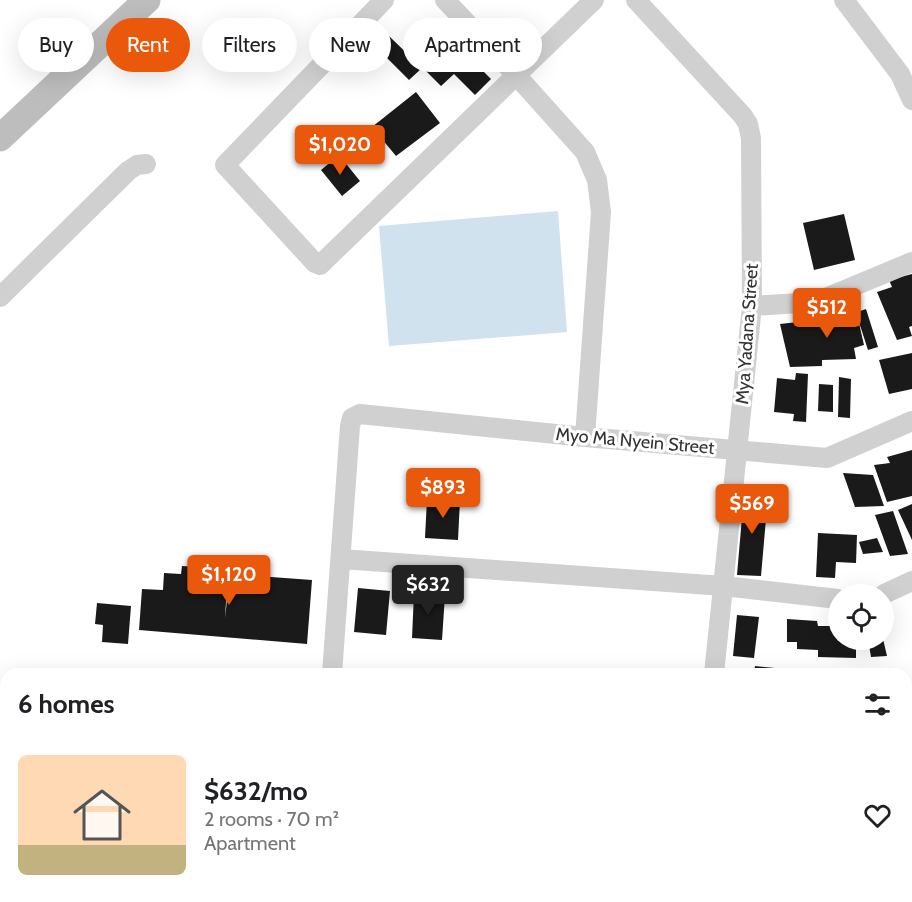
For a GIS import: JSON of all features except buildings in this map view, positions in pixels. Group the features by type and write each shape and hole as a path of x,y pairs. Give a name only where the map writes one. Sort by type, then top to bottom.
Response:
{"street":[{"path":"0,138 147,0"},
{"path":"384,0 225,165 320,265 594,0"},
{"path":"445,0 585,152 597,180 601,212 585,437"},
{"name":"Mya Yadana Street","path":"636,0 748,123 751,138 752,306 715,668"},
{"path":"844,0 900,74 912,100"},
{"path":"0,297 128,171 137,165 146,164"},
{"path":"752,306 816,302 912,262"},
{"name":"Myo Ma Nyein Street","path":"341,559 352,418 360,414 827,458 912,421"},
{"path":"332,668 341,559 724,586 828,598"},
{"path":"894,589 912,581"}],"water":[{"path":"558,211 567,332 389,346 379,226"}]}
